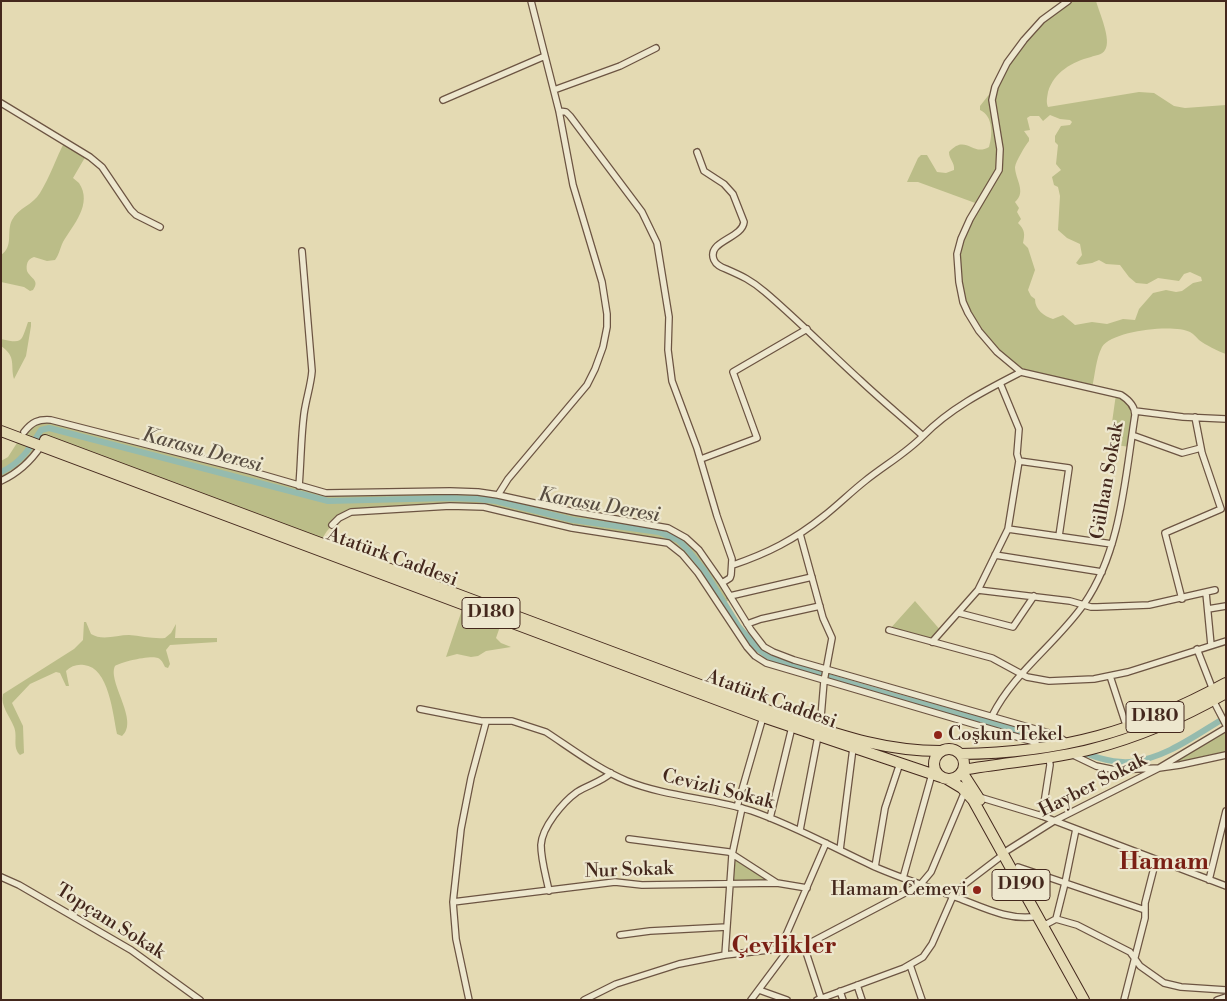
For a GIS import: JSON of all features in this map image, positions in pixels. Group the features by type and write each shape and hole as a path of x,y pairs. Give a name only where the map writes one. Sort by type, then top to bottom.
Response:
{"highway":[{"name":"Atatürk Caddesi","path":"1,424 43,443 792,727 905,750 941,751 951,749 960,754"},
{"name":"Atatürk Caddesi","path":"1,431 23,435"},
{"name":"Atatürk Caddesi","path":"43,443 765,710 853,748 940,777"},
{"name":"D180","path":"1073,746 1092,749 1180,718 1213,695 1226,683"},
{"name":"D180","path":"963,771 1073,746 1127,728 1213,695 1226,693"},
{"path":"941,751 936,756 934,765 940,777 955,778 963,771 964,761 960,754"},
{"name":"D180","path":"960,754 1049,752"},
{"name":"D190","path":"963,771 979,797 1038,916 1049,923 1084,1000"},
{"name":"D190","path":"940,777 965,791 973,800 1006,852 1018,867 1090,1000"}],"street":[{"path":"498,495 508,479 535,449 586,385 595,369 608,327 602,282 573,185 559,111 531,1"},
{"name":"Gülhan Sokak","path":"992,716 1005,693 1083,605 1102,572 1112,544 1135,411 1130,402 1121,395 1021,372 988,342 968,314 958,282 957,254 961,239 970,219 999,170 1000,149 992,100 995,87 1008,63 1024,40 1042,20 1068,1"},
{"path":"554,90 620,66 656,48"},
{"path":"443,100 545,56"},
{"path":"1,103 90,156 102,167 131,210 136,215 160,227"},
{"path":"559,111 566,112 570,116 642,212 655,236 660,255 669,317 668,350 672,381 701,459 733,565 730,578 722,583"},
{"path":"697,152 704,171 730,190 736,199 744,220 744,226 739,232 716,247 713,254 715,262 719,266 748,278 807,329 858,379 923,436"},
{"path":"299,486 303,426 312,371 302,251"},
{"path":"701,459 757,438 733,372 807,329"},
{"path":"733,565 771,551 800,534 826,515 870,477 912,447 935,424 954,410 1021,372"},
{"path":"932,642 978,590 1008,528 1019,461 1017,454 1019,429 1000,383"},
{"path":"1135,411 1226,418"},
{"path":"1182,599 1165,533 1221,509 1201,448 1195,417"},
{"path":"23,435 36,421 51,420 250,470 326,493 460,490 498,495 575,512 668,528 681,534 694,544 722,583 747,624 764,647 773,652 1056,735 1073,746 1096,766 1115,770 1159,768 1226,726 1219,713 1197,649"},
{"path":"1132,435 1183,453 1201,448"},
{"path":"1,481 32,459 43,443"},
{"path":"1019,461 1069,468 1059,536"},
{"path":"332,525 345,514 351,512 468,506 494,508 572,528 663,541 677,549 692,566 755,656 775,667 1031,741 1049,752 1050,765 1042,816"},
{"path":"1008,528 1112,544"},
{"path":"800,534 820,606 832,638 824,681 819,732 800,830"},
{"path":"995,555 1102,572"},
{"path":"730,596 812,577"},
{"path":"978,590 1070,601 1091,607 1164,603 1214,590"},
{"path":"1206,592 1212,645"},
{"path":"959,613 1013,627 1034,596"},
{"path":"747,624 760,619 820,606"},
{"path":"1208,609 1226,606"},
{"path":"889,630 992,658 1027,677 1049,681 1080,680 1110,676 1143,668 1226,641"},
{"path":"1110,676 1127,728"},
{"name":"Cevizli Sokak","path":"420,709 486,722 512,721 546,732 611,773 628,781 650,788 740,807 800,830 875,867 920,885 1005,914 1030,918 1038,916"},
{"path":"725,954 732,855 740,807 763,716"},
{"path":"469,1000 456,939 453,902 461,829 471,778 486,722"},
{"path":"770,818 792,727"},
{"path":"840,850 853,748"},
{"name":"Hayber Sokak","path":"953,896 966,883 1006,852 1054,821 1159,768 1226,755"},
{"path":"875,867 885,808 900,763"},
{"path":"549,891 542,850 542,840 546,830 567,800 611,773"},
{"path":"903,878 940,777"},
{"path":"584,1000 616,984 660,969 725,954 804,946 920,885 932,872 965,791"},
{"path":"979,797 1042,816 1226,886"},
{"path":"1209,880 1226,811"},
{"path":"1076,829 1065,883 1049,923 1078,925 1130,952 1140,966 1156,978 1170,985 1226,990"},
{"path":"629,839 728,852 777,883"},
{"path":"780,949 826,843"},
{"path":"1124,1000 1145,918 1145,903 1156,860"},
{"path":"1018,867 1145,910"},
{"name":"Topçam Sokak","path":"1,876 20,885 131,950 200,1000"},
{"name":"Nur Sokak","path":"453,902 614,882 642,885 777,883 806,888"},
{"path":"804,946 819,999 910,965 923,957 953,896"},
{"path":"620,935 727,926"},
{"path":"751,1000 788,949"},
{"path":"910,965 922,1000"},
{"path":"857,985 862,1000"},
{"path":"759,990 787,1000"},
{"path":"840,991 843,1000"},
{"path":"1217,1000 1226,997"}],"green space":[{"path":"1068,1 1096,1 1106,33 1107,45 1105,50 1101,54 1071,65 1059,73 1048,92 1048,107 1139,92 1154,93 1174,106 1185,108 1226,105 1226,354 1205,344 1190,332 1182,330 1144,330 1118,336 1108,341 1100,351 1092,388 1021,372 988,342 963,302 957,254 978,204 918,182 907,182 921,155 927,155 937,172 946,173 954,170 949,152 955,147 965,145 983,149 989,147 991,137 990,121 980,110 980,106 995,87 1024,40","holes":["1050,115 1072,122 1070,125 1061,126 1055,136 1055,142 1058,145 1056,164 1061,170 1052,177 1054,185 1058,187 1060,196 1058,230 1067,238 1080,244 1082,255 1076,263 1079,265 1099,260 1106,264 1120,265 1136,283 1147,284 1158,278 1179,281 1184,274 1190,272 1201,277 1202,281 1193,283 1182,291 1166,290 1153,293 1139,309 1135,320 1123,319 1107,324 1092,322 1075,325 1063,315 1053,319 1041,312 1028,290 1035,270 1028,248 1023,243 1023,230 1018,223 1021,219 1017,212 1019,208 1015,202 1020,194 1020,185 1015,167 1029,141 1024,131 1030,130 1027,118 1039,116 1043,121"]},
{"path":"65,141 87,154 73,178 79,183 83,191 84,199 80,214 63,242 55,260 47,261 34,257 28,261 27,271 36,284 33,290 30,291 24,287 1,282 1,255 9,243 12,220 18,212 34,201 40,193"},
{"path":"28,322 31,322 31,326 26,356 14,379 12,361 9,354 1,346 1,339 20,340"},
{"path":"1116,394 1133,406 1130,447 1109,444"},
{"path":"44,419 326,493 460,491 660,526 694,544 731,599 719,606 698,573 668,543 572,528 476,507 356,511 335,523 327,531 321,542 45,440 32,459 1,481 1,461 8,457 24,432"},
{"path":"915,601 942,632 932,642 889,630"},
{"path":"464,604 503,618 496,638 501,643 511,647 486,651 478,656 471,657 457,654 446,657"},
{"path":"84,622 86,622 91,634 100,637 129,635 165,638 171,633 176,624 175,638 217,638 217,642 170,645 166,650 170,664 168,668 158,658 154,657 136,659 115,666 115,682 126,711 127,721 127,729 122,736 117,734 111,704 104,683 99,674 92,668 79,665 68,669 66,671 69,686 66,686 60,673 56,672 30,684 12,703 23,726 24,753 20,755 16,749 14,727 3,703 3,694 74,649 83,640"},
{"path":"1226,728 1226,755 1159,768"},
{"path":"732,855 777,883 731,884"}],"waterway":[{"name":"Karasu Deresi","path":"1,472 20,460 41,430 49,428 328,501 477,499 496,501 573,520 659,532 678,540 688,550 704,570 739,627 757,648 770,658 784,663 1047,739 1098,758 1119,762 1143,760 1168,751 1226,717"}],"place":[{"name":"Coşkun Tekel","path":"938,735"},
{"name":"Hamam Cemevi","path":"977,890"}],"district":[{"name":"Hamam","path":"1164,863"},
{"name":"Çevlikler","path":"784,947"}]}
